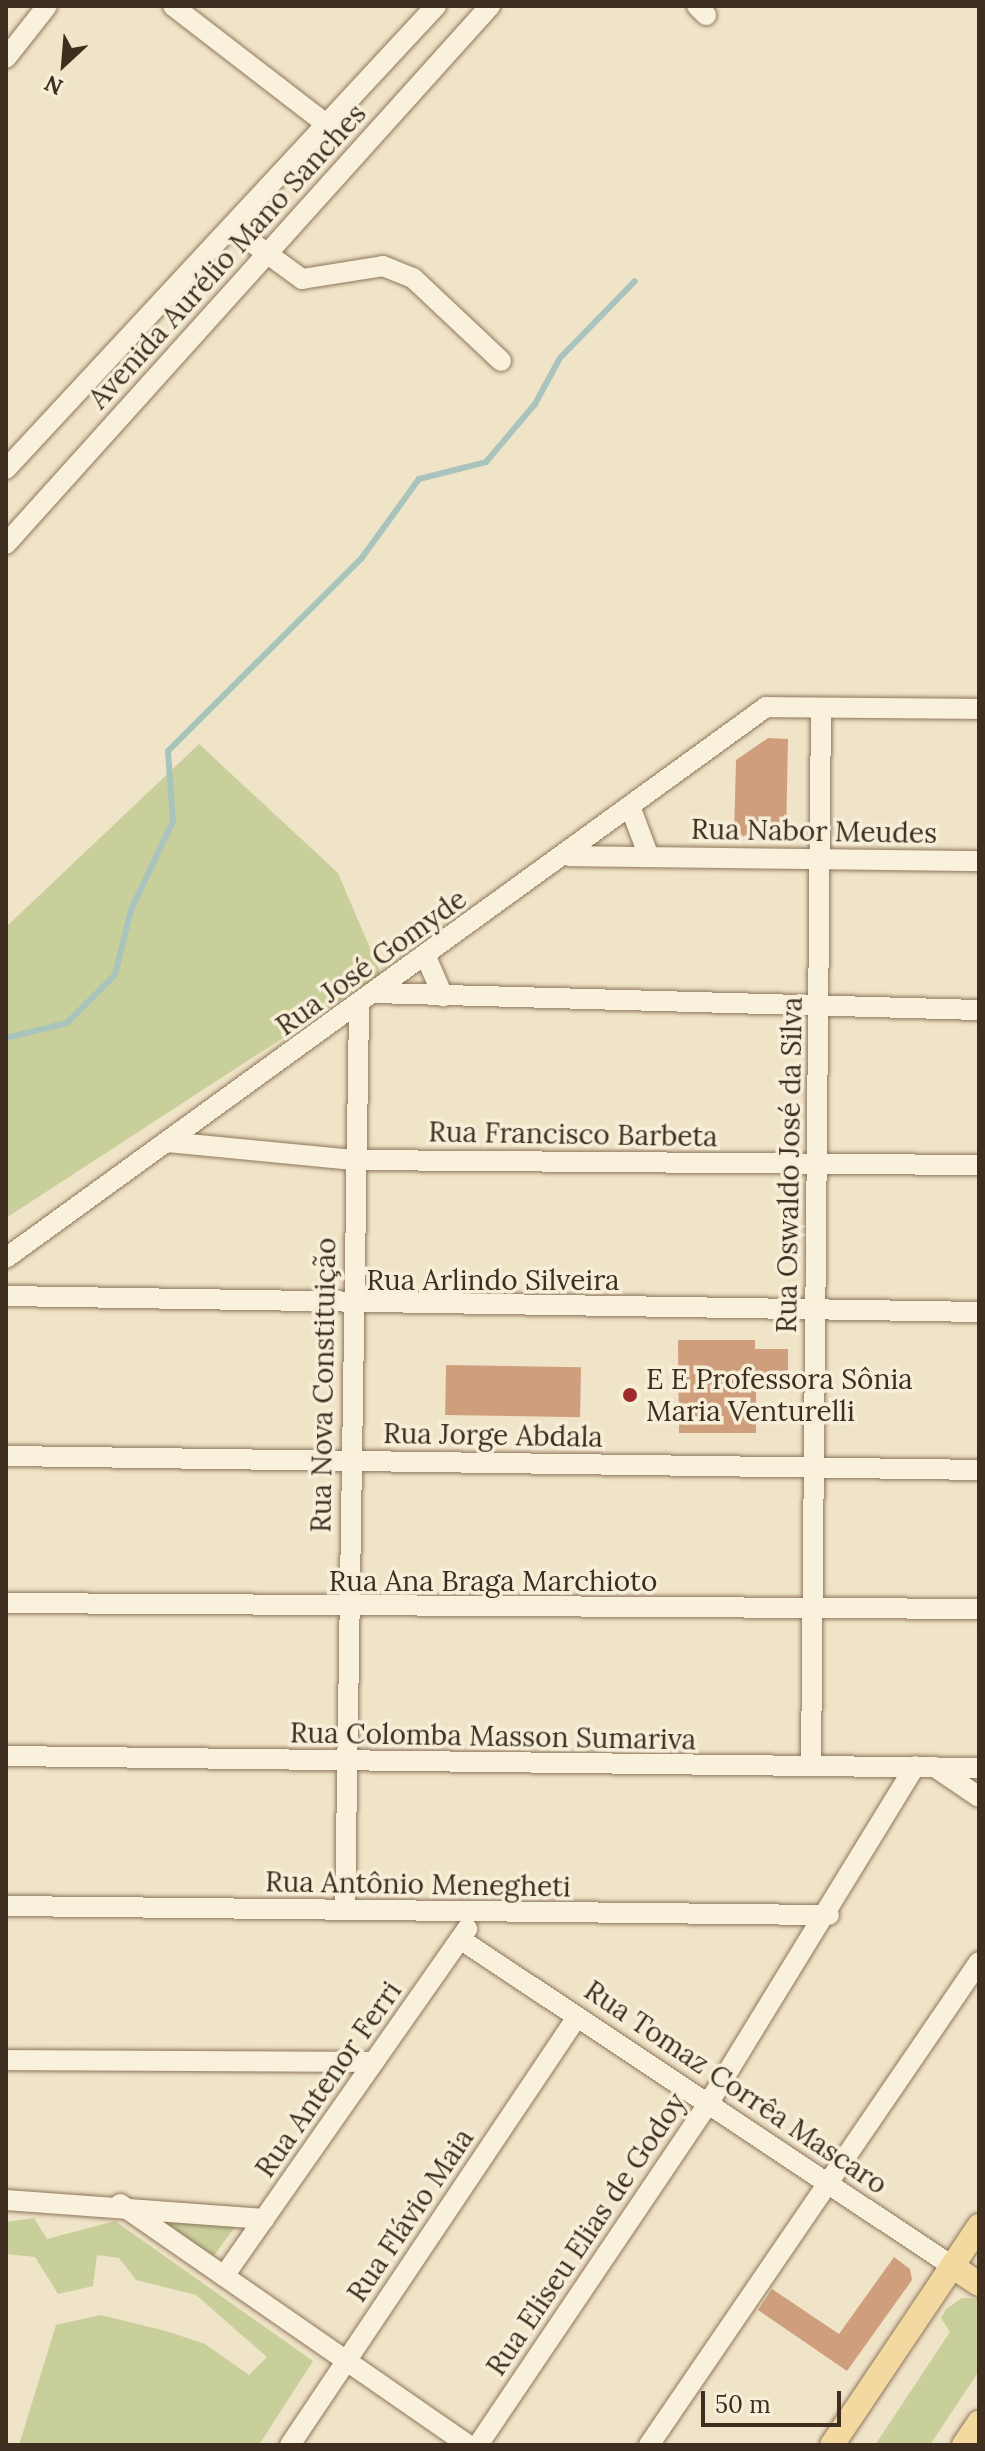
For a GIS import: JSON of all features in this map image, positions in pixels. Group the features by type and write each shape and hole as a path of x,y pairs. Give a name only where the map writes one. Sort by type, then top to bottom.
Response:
{"main road":[{"path":"832,2445 979,2226"},
{"name":"Rua Tomaz Corrêa Mascaro","path":"952,2266 979,2284"},
{"path":"964,2445 979,2423"}],"street":[{"path":"6,58 47,6"},
{"path":"173,6 329,126"},
{"name":"Avenida Aurélio Mano Sanches","path":"6,469 235,230 436,6"},
{"name":"Avenida Aurélio Mano Sanches","path":"6,544 490,6"},
{"path":"235,230 266,256 302,279 383,266 413,278 501,361"},
{"name":"Rua José Gomyde","path":"6,1258 569,856 766,707 821,709"},
{"path":"821,709 979,709"},
{"name":"Rua Oswaldo José da Silva","path":"811,1766 821,709"},
{"path":"631,809 649,857"},
{"name":"Rua Nabor Meudes","path":"569,856 979,861"},
{"path":"426,957 443,996"},
{"path":"367,999 443,996 818,1009 979,1010"},
{"name":"Rua Nova Constituição","path":"345,1910 354,1160 367,999"},
{"name":"Rua Francisco Barbeta","path":"167,1142 354,1160 979,1165"},
{"name":"Rua Arlindo Silveira","path":"6,1296 352,1307 979,1312"},
{"name":"Rua Jorge Abdala","path":"6,1456 979,1470"},
{"name":"Rua Ana Braga Marchioto","path":"6,1603 349,1609 979,1609"},
{"name":"Rua Colomba Masson Sumariva","path":"6,1756 347,1763 979,1768"},
{"path":"925,1767 979,1797"},
{"name":"Rua Eliseu Elias de Godoy","path":"478,2445 708,2104 925,1767"},
{"name":"Rua Antônio Menegheti","path":"6,1906 478,1914 829,1915"},
{"name":"Rua Antenor Ferri","path":"224,2276 478,1914"},
{"name":"Rua Tomaz Corrêa Mascaro","path":"460,1939 952,2266"},
{"path":"649,2445 979,1962"},
{"name":"Rua Flávio Maia","path":"290,2445 577,2017"},
{"path":"6,2060 374,2062"},
{"path":"6,2200 120,2204 264,2219"},
{"path":"120,2204 468,2445"}],"green space":[{"path":"199,744 338,873 381,974 6,1218 6,927"},
{"path":"34,2218 47,2239 115,2221 313,2361 259,2445 19,2445 56,2325 101,2315 166,2331 205,2344 249,2375 267,2357 196,2295 136,2280 119,2258 97,2255 93,2286 58,2294 35,2257 6,2254 6,2222"},
{"path":"158,2222 238,2223 210,2261"},
{"path":"962,2298 979,2299 979,2371 930,2445 875,2445 950,2332 941,2318 946,2309"}],"building":[{"path":"768,738 788,739 786,838 734,836 736,760"},
{"path":"678,1340 755,1340 755,1349 788,1349 788,1377 756,1378 756,1433 679,1433"},
{"path":"446,1365 581,1367 580,1417 445,1415"},
{"path":"894,2257 910,2269 912,2280 847,2371 758,2310 772,2289 839,2334"}],"waterway":[{"path":"6,1038 67,1023 115,975 131,910 173,821 168,751 361,559 419,479 486,462 535,404 560,358 635,281"}],"place":[{"name":"E E Professora Sônia Maria Venturelli","path":"630,1395"}]}
